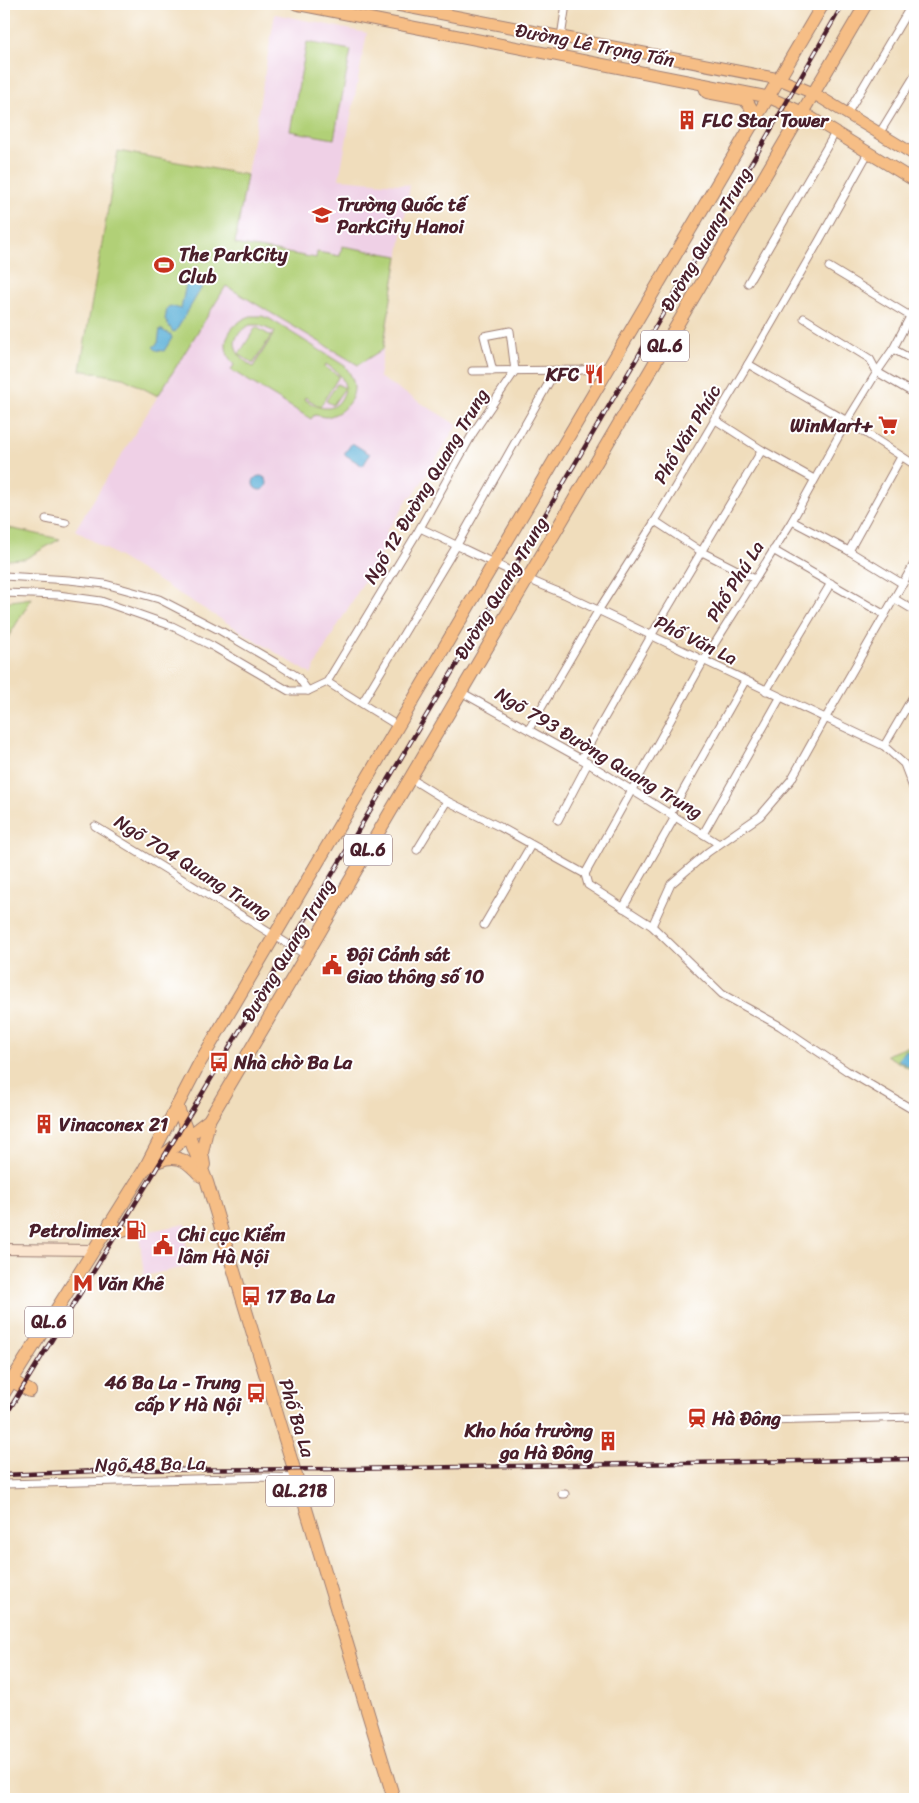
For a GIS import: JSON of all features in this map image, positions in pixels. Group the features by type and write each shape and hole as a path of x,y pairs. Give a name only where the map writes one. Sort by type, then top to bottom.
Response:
{"highway":[{"name":"Đường Quang Trung","path":"4,1394 144,1170 199,1064 823,4"},
{"name":"Đường Quang Trung","path":"144,1170 209,1120 527,580 818,96 866,4"},
{"path":"704,85 706,92 744,99 749,103 754,116 752,126"},
{"name":"Phố Ba La","path":"177,1106 207,1182 394,1799"},
{"path":"207,1182 202,1153 209,1120"},
{"path":"144,1170 168,1157 175,1158 183,1160 192,1166 207,1182"},
{"path":"110,1223 123,1231"},
{"path":"12,1381 30,1391"}],"main road":[{"name":"Đường Lê Trọng Tấn","path":"296,4 768,97 806,115 915,182"},
{"name":"Đường Lê Trọng Tấn","path":"392,4 779,79 818,96 915,155"},
{"path":"755,95 761,76"}],"street":[{"path":"561,37 566,4"},
{"path":"847,114 912,4"},
{"path":"879,134 915,74"},
{"path":"748,283 835,133"},
{"name":"Phố Văn Phúc","path":"529,729 598,611 655,521 714,418 748,364 868,153"},
{"path":"829,267 910,316"},
{"name":"Phố Phú La","path":"585,874 703,662 792,521 847,421 893,349 915,307"},
{"path":"804,318 870,359 877,372 915,394"},
{"path":"493,371 484,336 510,332 516,371"},
{"path":"893,349 915,361"},
{"path":"748,364 847,421 915,465"},
{"path":"472,371 556,370 610,366"},
{"path":"362,703 457,545 556,370"},
{"name":"Ngõ 12 Đường Quang Trung","path":"327,682 420,528 473,433 516,371"},
{"path":"714,418 762,450 814,479"},
{"path":"581,759 651,636 762,450"},
{"path":"849,551 902,457"},
{"path":"46,519 66,523"},
{"path":"655,521 702,552 755,579"},
{"path":"792,521 849,551 903,584"},
{"name":"Phố Văn La","path":"420,528 494,565 564,594 703,662 884,746 904,764 915,794"},
{"path":"773,550 885,615"},
{"path":"652,926 671,884 708,852 760,816 791,780 915,562"},
{"path":"4,576 105,584 158,599 221,631 276,663 298,677 308,691"},
{"path":"766,691 830,583"},
{"path":"4,593 58,595 101,601 150,618 212,646 289,691 308,691 327,682 398,726"},
{"path":"895,598 915,611"},
{"path":"622,908 745,681"},
{"name":"Ngõ 793 Đường Quang Trung","path":"461,692 588,763 719,844"},
{"path":"884,746 915,692"},
{"path":"703,834 780,698"},
{"path":"558,820 588,763"},
{"path":"410,778 447,801 585,874 588,884 652,926 722,994 780,1026 847,1071 915,1111"},
{"path":"417,850 447,801"},
{"name":"Ngõ 704 Quang Trung","path":"95,826 183,878 306,955"},
{"path":"484,925 531,845"},
{"path":"4,1249 94,1250"},
{"path":"767,1421 915,1417"},
{"name":"Ngõ 48 Ba La","path":"4,1484 266,1477 296,1478"}],"shaded area":[{"path":"275,14 367,33 339,179 410,185 379,377 457,425 414,495 409,497 387,530 387,543 311,674 75,530 226,286 303,332 316,258 235,244"},
{"name":"Chi cục Kiểm lâm Hà Nội","path":"186,1224 187,1231 184,1232 190,1266 144,1276 139,1233"}],"green space":[{"path":"307,42 351,50 334,139 290,131"},
{"name":"The ParkCity Club","path":"118,151 247,175 235,244 316,258 317,252 340,256 342,246 398,256 383,349 358,365 226,286 158,396 123,378 80,370"},
{"path":"251,316 262,316 270,319 345,366 354,385 352,398 349,403 336,414 326,417 314,415 311,419 231,370 234,365 226,350 226,343 231,329","holes":["250,325 259,325 275,332 253,367 237,352 235,341 242,330","326,364 341,377 345,388 337,384 326,401 333,405 344,389 342,398 333,407 320,407 339,376 325,367","305,397 320,407 304,399"]},
{"path":"256,327 271,336 253,364 239,354"},
{"path":"4,527 60,539 25,559 4,560"},
{"path":"32,598 4,644 4,602"},
{"path":"915,1044 915,1072 886,1055"}],"water":[{"path":"190,272 202,283 202,287 176,331 173,332 165,320 167,308 170,306 181,309"},
{"path":"160,329 171,335 172,338 164,351 156,350 153,347 158,343"},
{"path":"352,443 370,454 363,466 344,454"},
{"path":"257,476 263,476 267,483 263,490 257,490 253,486 253,480"},
{"path":"905,1050 915,1055 915,1070 898,1060"}],"railway":[{"path":"4,1418 193,1109 515,566 843,4"},
{"path":"4,1475 120,1470 347,1469 915,1459"}],"place":[{"name":"FLC Star Tower","path":"687,120"},
{"name":"Trường Quốc tế ParkCity Hanoi","path":"322,215"},
{"name":"The ParkCity Club","path":"164,265"},
{"name":"KFC","path":"594,374"},
{"name":"WinMart+","path":"888,425"},
{"name":"Đội Cảnh sát Giao thông số 10","path":"332,965"},
{"name":"Nhà chờ Ba La","path":"219,1062"},
{"name":"Vinaconex 21","path":"44,1124"},
{"name":"Petrolimex","path":"136,1230"},
{"name":"Chi cục Kiểm lâm Hà Nội","path":"163,1245"},
{"name":"Văn Khê","path":"83,1283"},
{"name":"17 Ba La","path":"251,1296"},
{"name":"46 Ba La - Trung cấp Y Hà Nội","path":"256,1393"},
{"name":"Hà Đông","path":"697,1418"},
{"name":"Kho hóa trường ga Hà Đông","path":"608,1441"}]}
